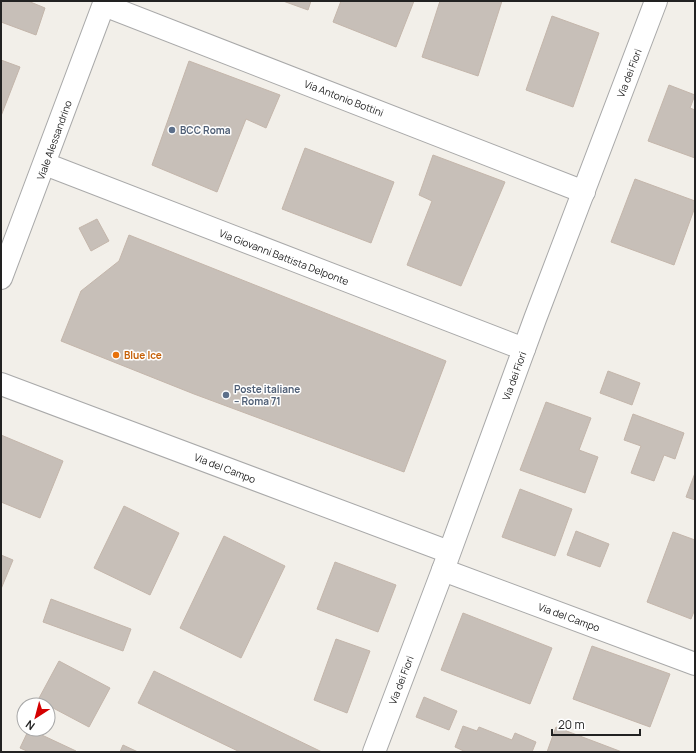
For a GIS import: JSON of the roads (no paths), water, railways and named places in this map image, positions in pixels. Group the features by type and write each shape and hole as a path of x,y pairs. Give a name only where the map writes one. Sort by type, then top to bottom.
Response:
{"street":[{"name":"Via dei Fiori","path":"374,752 524,349 656,1"},
{"name":"Via Antonio Bottini","path":"105,3 584,192"},
{"name":"Viale Alessandrino","path":"1,278 105,3"},
{"name":"Via Giovanni Battista Delponte","path":"45,164 524,349"},
{"name":"Via del Campo","path":"1,384 446,561 695,664"}],"place":[{"name":"BCC Roma","path":"172,130"},
{"name":"Blue Ice","path":"116,355"},
{"name":"Poste italiane – Roma 71","path":"226,395"}]}
